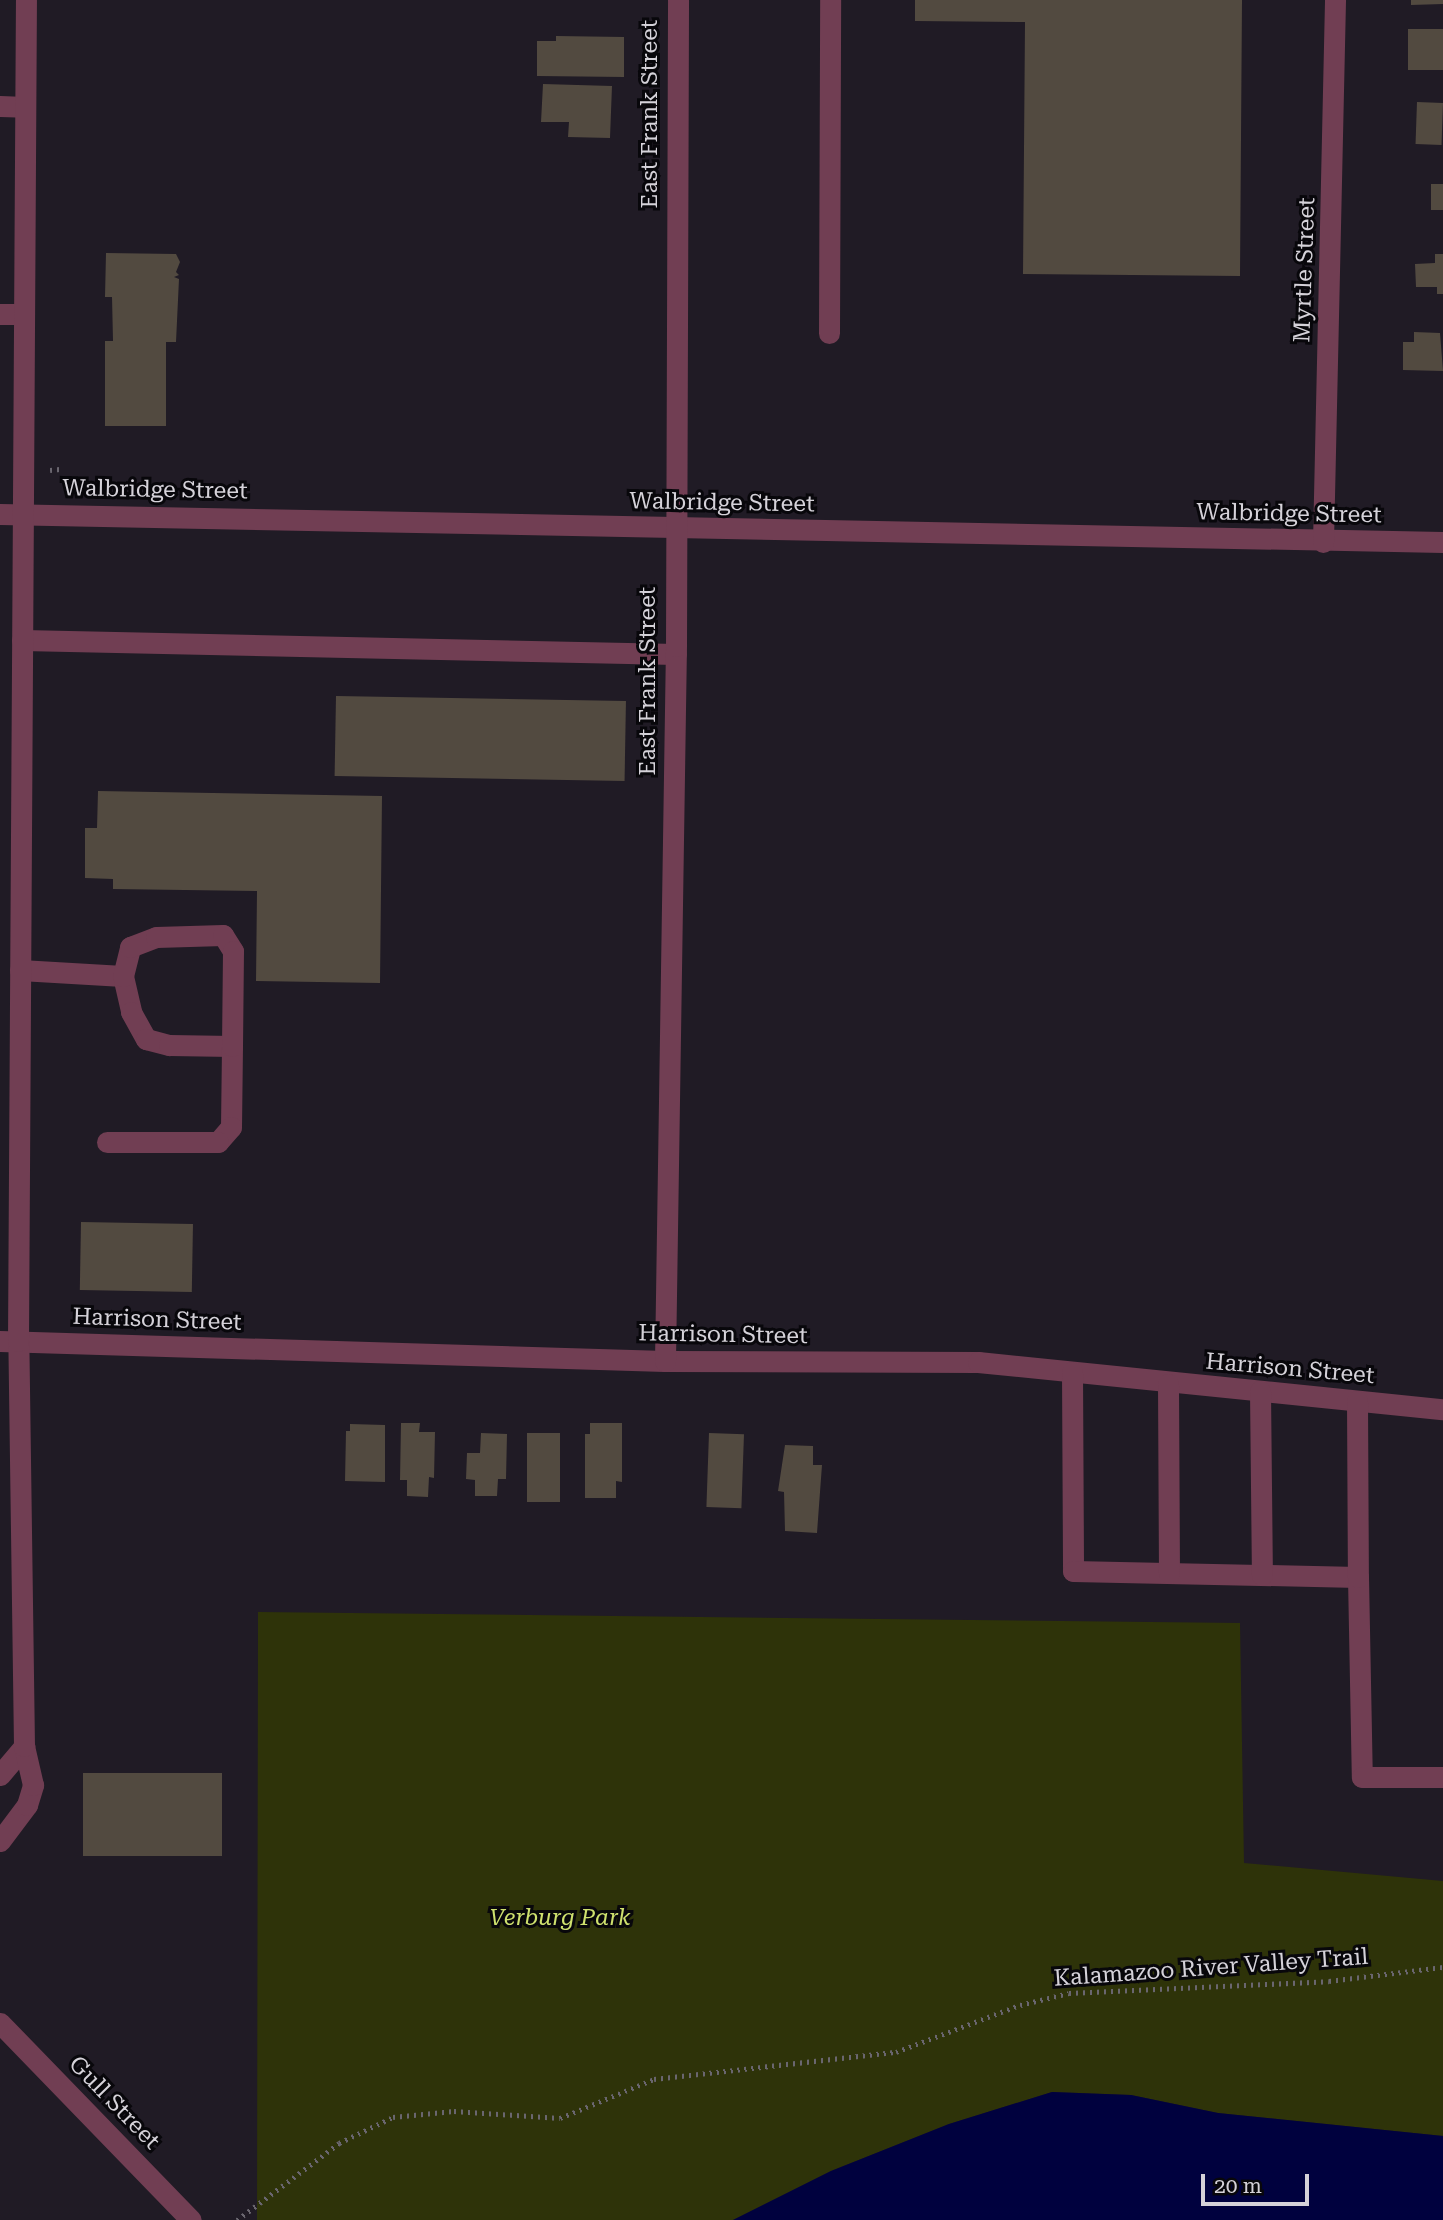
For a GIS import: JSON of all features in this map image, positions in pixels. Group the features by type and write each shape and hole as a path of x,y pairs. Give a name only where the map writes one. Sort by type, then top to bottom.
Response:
{"street":[{"path":"0,1841 27,1805 33,1785 24,1746 9,1341 20,970 10,762 22,640 26,0"},
{"name":"East Frank Street","path":"665,1361 676,654 674,528 678,0"},
{"path":"829,333 830,0"},
{"name":"Myrtle Street","path":"1323,542 1335,0"},
{"path":"0,106 25,107"},
{"path":"0,314 24,314"},
{"name":"Walbridge Street","path":"0,513 1323,542 1443,542"},
{"path":"22,640 676,654"},
{"path":"107,1142 218,1142 230,1127 232,1046 233,951 223,935 156,937 130,947 124,976 131,1012 146,1039 169,1045 232,1046"},
{"path":"20,970 124,976"},
{"name":"Harrison Street","path":"9,1341 665,1361 978,1363 1168,1384 1443,1409"},
{"path":"1072,1372 1073,1571 1358,1577"},
{"path":"1168,1384 1169,1573"},
{"path":"1260,1391 1262,1575"},
{"path":"1357,1401 1362,1777 1443,1776"},
{"path":"0,1775 24,1746"},
{"name":"Gull Street","path":"0,2023 181,2217"}],"path":[{"name":"Kalamazoo River Valley Trail","path":"237,2220 339,2143 393,2117 454,2111 560,2118 654,2079 895,2052 1020,2005 1069,1993 1329,1981 1443,1967"}],"green space":[{"name":"Verburg Park","path":"258,1612 1240,1623 1244,1863 1443,1881 1443,2136 1218,2113 1131,2095 1052,2092 949,2124 831,2171 733,2220 257,2220"}],"shaded area":[{"path":"1052,2092 1131,2095 1218,2113 1443,2136 1443,2220 733,2220 831,2171 949,2124"}],"building":[{"path":"915,0 1242,0 1240,276 1023,274 1025,22 915,21"},
{"path":"1411,0 1443,0 1443,4 1411,5"},
{"path":"1408,29 1443,29 1443,70 1408,70"},
{"path":"556,36 624,37 624,77 537,76 537,41 556,41"},
{"path":"543,84 612,86 610,138 568,137 569,122 541,122"},
{"path":"1417,102 1443,103 1442,145 1416,144"},
{"path":"1431,184 1443,184 1443,210 1431,210"},
{"path":"106,253 176,254 180,262 176,272 179,275 174,277 179,279 176,342 166,342 166,426 105,426 105,341 113,341 112,297 105,297"},
{"path":"1435,254 1443,254 1443,294 1437,294 1437,287 1416,287 1415,264 1435,263"},
{"path":"1414,332 1440,333 1443,371 1403,370 1403,342 1414,342"},
{"path":"336,696 626,701 625,781 335,776"},
{"path":"98,791 382,796 380,983 256,981 257,891 113,889 113,879 85,878 85,828 97,828"},
{"path":"81,1222 193,1224 192,1292 80,1290"},
{"path":"401,1423 420,1423 419,1432 435,1432 434,1478 429,1477 428,1497 407,1496 407,1480 400,1480"},
{"path":"590,1423 622,1423 622,1482 616,1481 616,1498 585,1498 585,1434 590,1434"},
{"path":"350,1424 385,1425 385,1482 345,1481 346,1431 350,1431"},
{"path":"481,1433 507,1434 506,1479 498,1479 497,1496 475,1496 475,1480 466,1479 467,1453 480,1453"},
{"path":"527,1433 560,1433 560,1502 527,1502"},
{"path":"709,1433 744,1434 741,1508 706,1507"},
{"path":"785,1445 813,1446 813,1465 822,1465 817,1533 785,1531 784,1492 778,1491"},
{"path":"83,1773 222,1773 222,1856 83,1856"}]}
